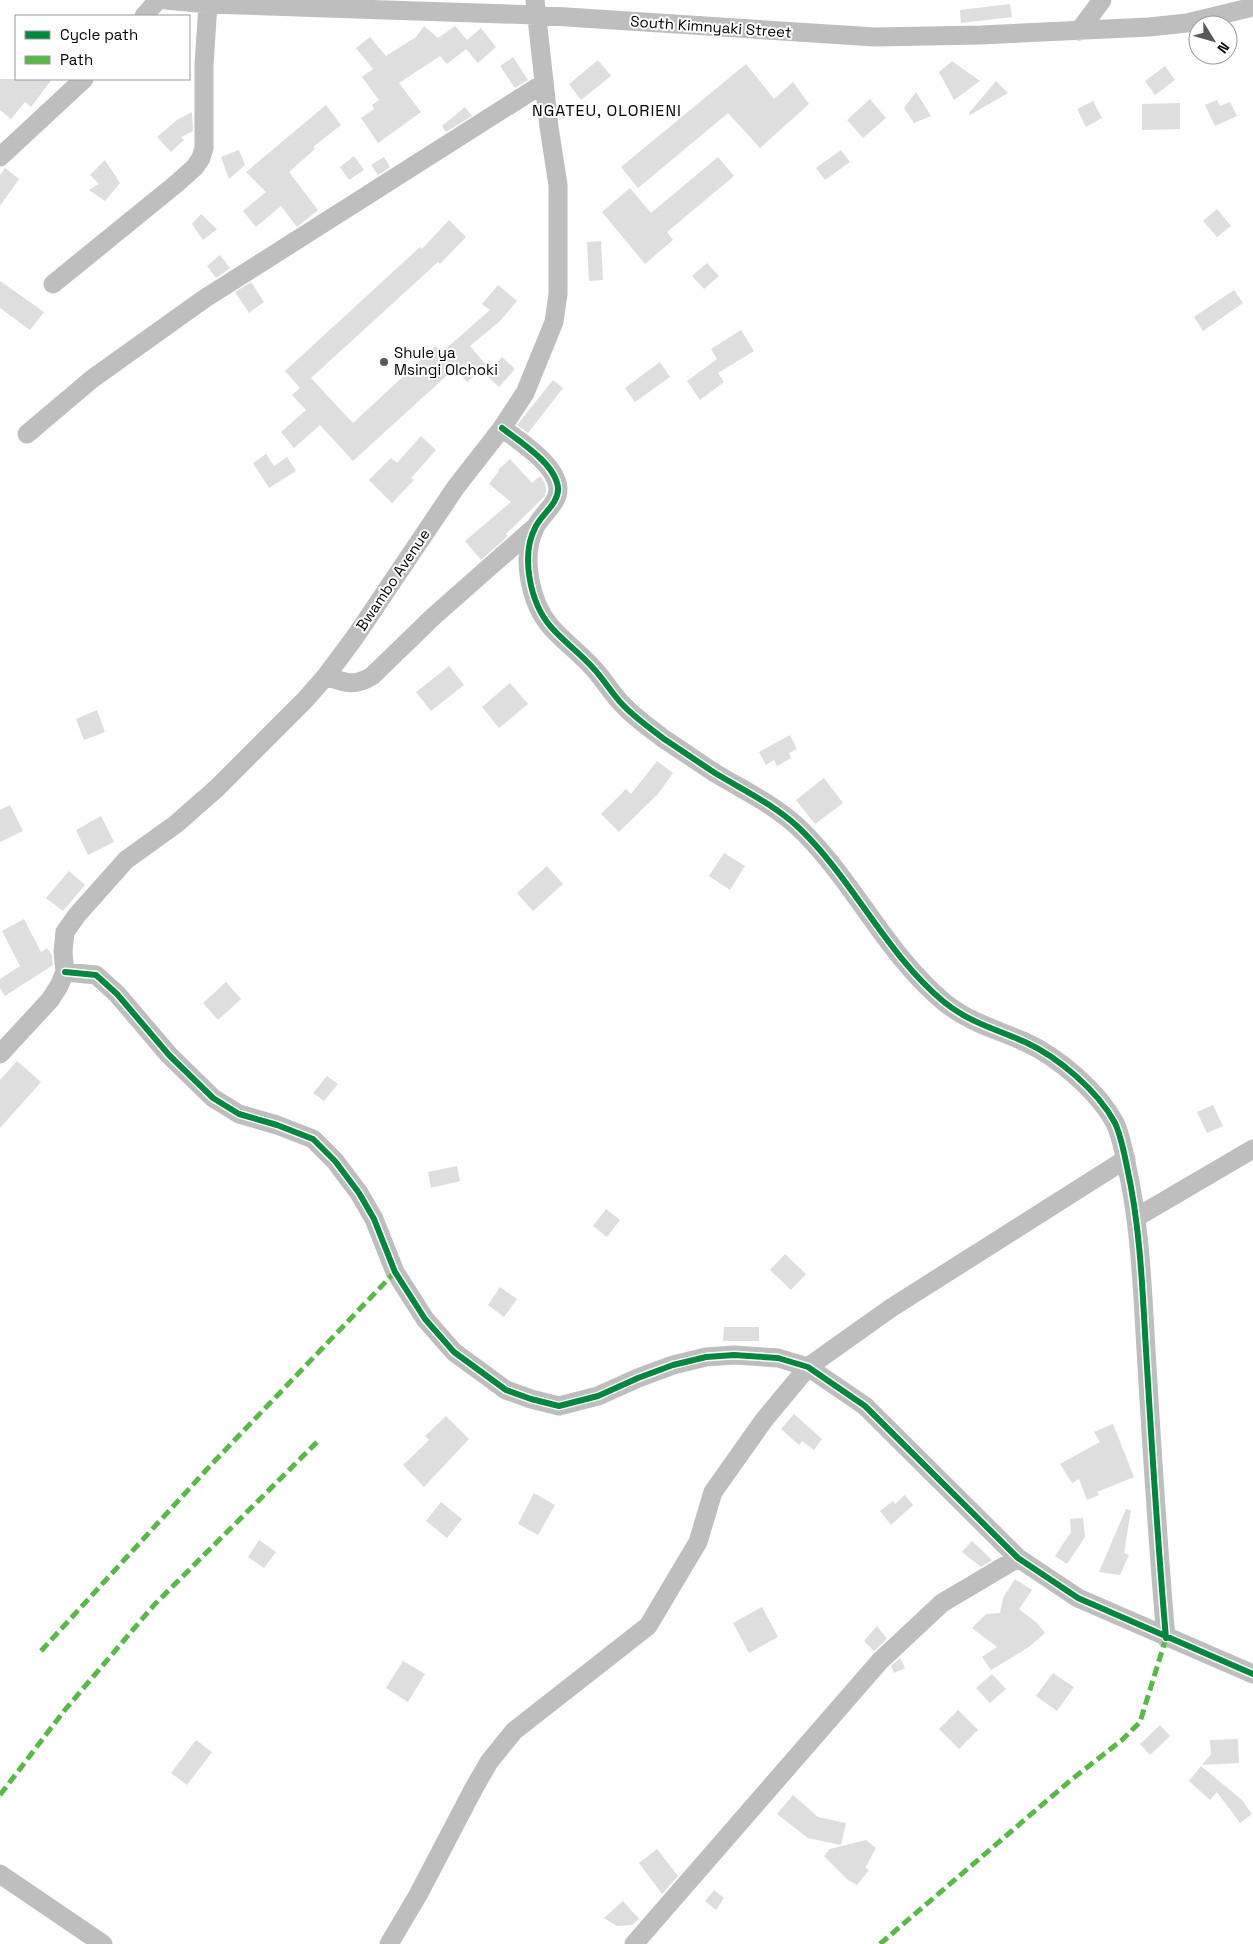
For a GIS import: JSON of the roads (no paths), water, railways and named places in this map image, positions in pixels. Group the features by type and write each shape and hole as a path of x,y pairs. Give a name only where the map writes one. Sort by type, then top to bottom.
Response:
{"street":[{"path":"145,15 158,0"},
{"name":"South Kimnyaki Street","path":"166,0 208,4 536,8 875,37 1149,28 1187,23 1253,7"},
{"path":"1079,31 1102,0"},
{"path":"53,284 176,184 195,167 201,158 205,134 204,65 208,4"},
{"name":"Bwambo Avenue","path":"65,972 63,952 65,932 95,893 126,860 176,824 217,788 326,676 356,636 456,486 502,428 525,393 554,322 558,294 558,185 536,8"},
{"path":"0,157 83,80"},
{"path":"28,434 92,379 204,300 544,83"},
{"path":"326,676 349,683 360,684 372,676 434,616 536,526 556,499 558,488 554,476 531,450 502,428"},
{"path":"536,526 531,538 529,569 532,594 540,613 552,629 596,671 621,704 665,739 712,771 774,807 793,823 826,858 914,972 945,1003 971,1021 1041,1050 1086,1087 1103,1105 1115,1124 1126,1159 1137,1217 1155,1502 1166,1638"},
{"path":"0,1054 50,1000 65,972 96,975 118,994 169,1055 213,1098 239,1114 277,1125 313,1139 335,1160 359,1193 374,1220 394,1272 425,1319 454,1352 506,1390 559,1406 598,1396 673,1365 706,1357 734,1355 778,1358 808,1367 865,1406 1018,1558 1078,1598 1166,1638 1253,1674"},
{"path":"1137,1217 1253,1149"},
{"path":"389,1944 418,1896 489,1762 514,1731 648,1626 698,1542 713,1492 764,1420 808,1367 891,1308 1126,1159"},
{"path":"634,1944 880,1661 942,1603 1018,1558"},
{"path":"0,1874 103,1944"}],"place":[{"name":"Shule ya Msingi Olchoki","path":"384,362"}],"district":[{"name":"NGATEU, OLORIENI","path":"607,110"}]}
